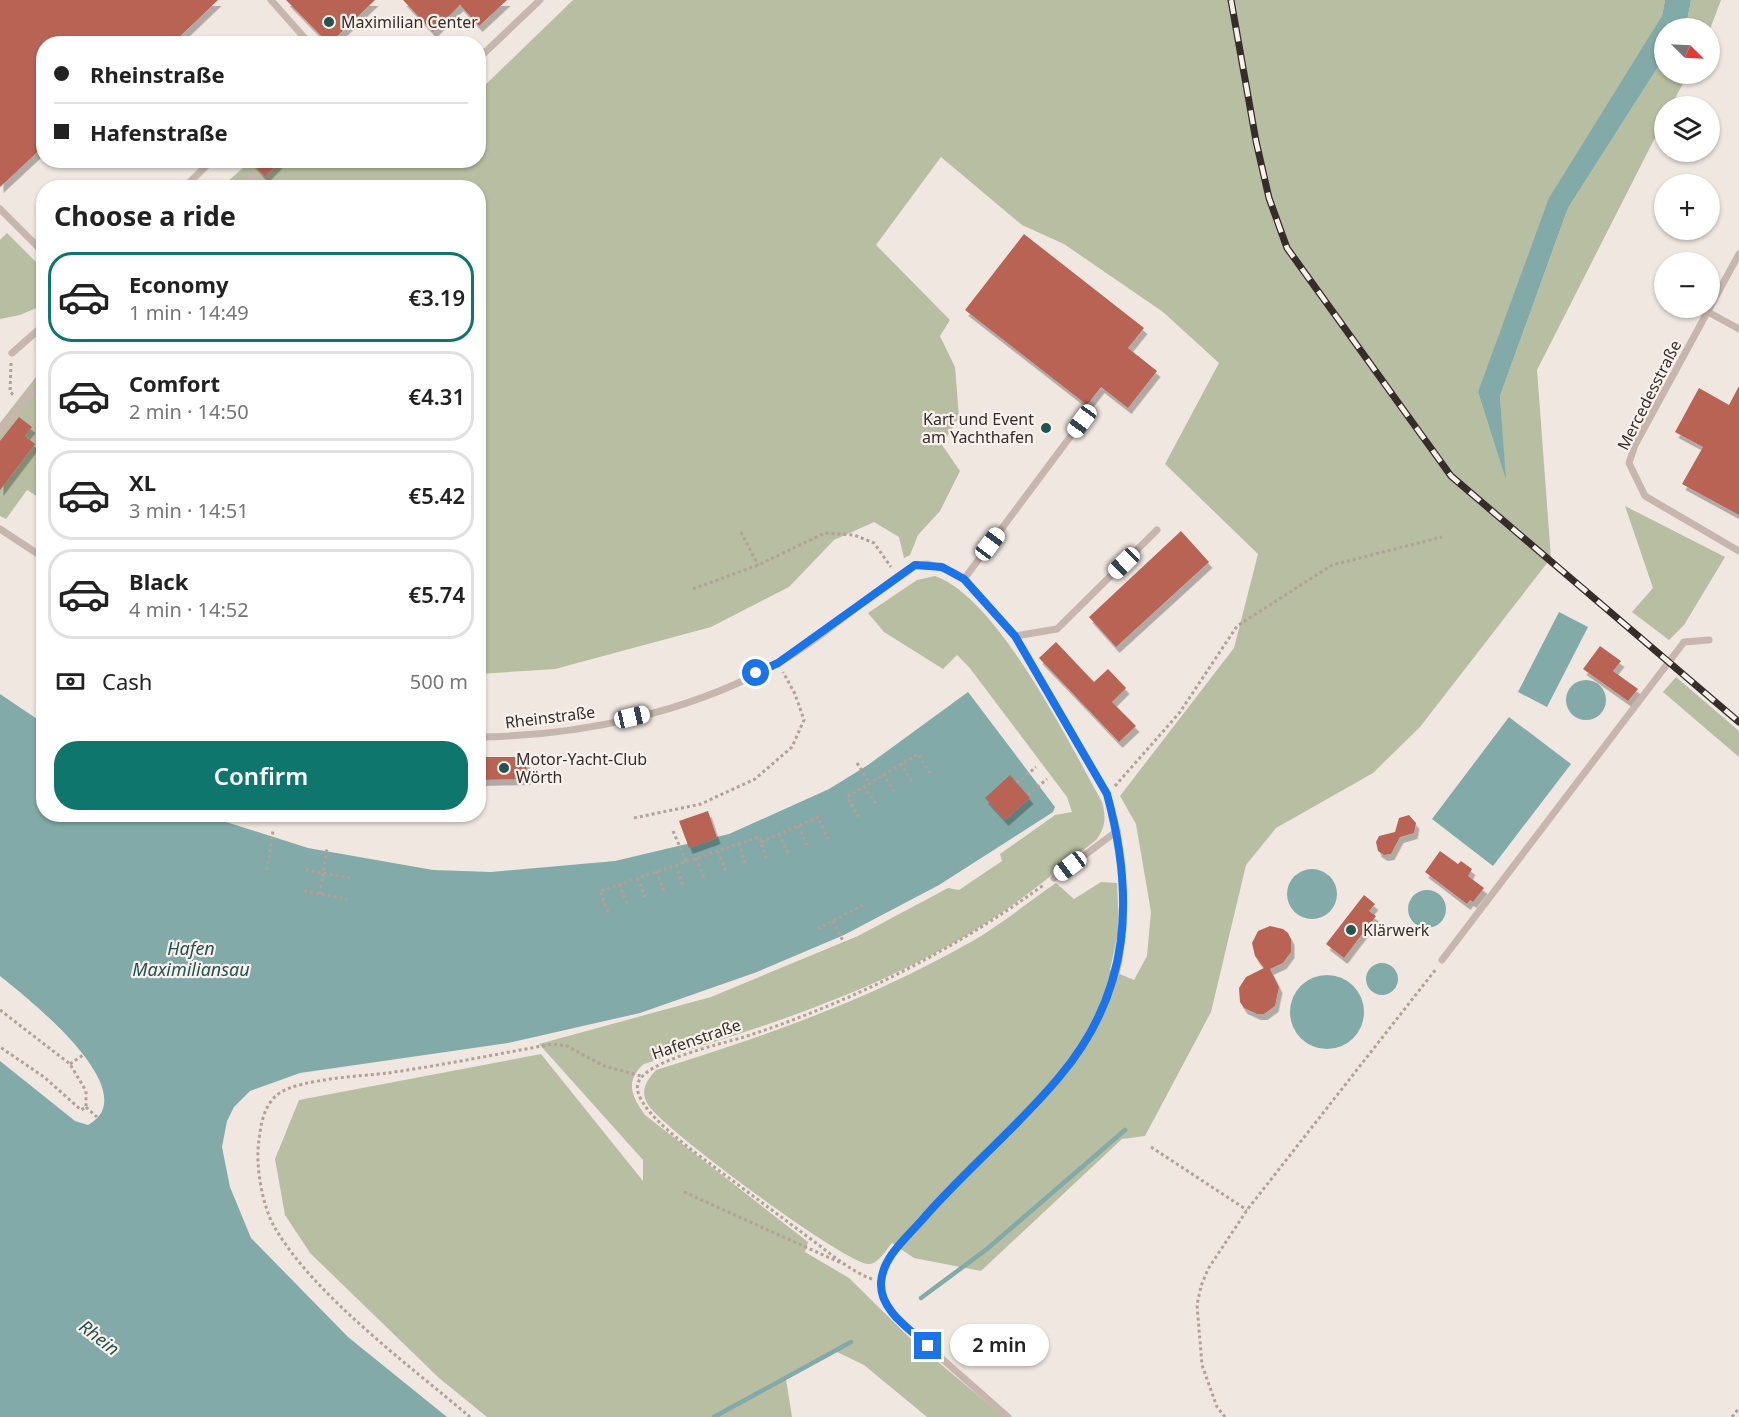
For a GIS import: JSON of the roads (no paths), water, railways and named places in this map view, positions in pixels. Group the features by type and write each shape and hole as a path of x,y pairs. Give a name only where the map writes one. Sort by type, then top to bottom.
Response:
{"lane":[{"path":"271,0 303,36"},
{"path":"486,51 540,0"},
{"path":"192,180 204,168"},
{"path":"250,180 255,176"},
{"path":"0,209 36,245"},
{"name":"Mercedesstraße","path":"1720,290 1739,254"},
{"name":"Mercedesstraße","path":"1705,318 1635,445 1629,463 1645,496 1739,551"},
{"path":"1719,318 1739,329"},
{"path":"12,353 36,332"},
{"path":"0,430 36,389"},
{"path":"964,579 1082,421"},
{"path":"0,529 36,553"},
{"path":"1015,636 1057,629 1157,530"},
{"name":"Rheinstraße","path":"486,736 576,730 651,713 713,693 778,663 915,565 928,564 942,567 964,579 1015,636 1107,794 1117,831 1122,868 1123,929 1113,986 1081,1050 1059,1078 936,1203 893,1252 885,1265 881,1282 887,1306 896,1318 1008,1417"},
{"path":"1442,960 1684,642 1709,639"},
{"path":"1054,878 1117,831"}],"water":[{"path":"1665,0 1691,0 1688,18 1661,18"},
{"path":"1654,29 1654,73 1568,208 1500,396 1506,480 1478,392 1549,198"},
{"path":"1559,612 1588,627 1547,707 1518,692"},
{"path":"1586,680 1594,681 1600,686 1605,692 1605,708 1600,714 1594,719 1586,720 1578,719 1572,714 1567,708 1566,700 1567,692 1572,686 1578,681"},
{"name":"Hafen Maximiliansau","path":"968,692 1055,807 1053,812 939,885 844,935 757,972 640,1013 508,1043 300,1073 250,1091 234,1107 227,1121 222,1147 230,1187 251,1238 348,1337 447,1417 0,1417 0,1061 75,1121 88,1125 102,1110 103,1091 93,1069 76,1046 55,1023 0,976 0,694 36,718 36,822 226,822 308,848 433,870 491,872 615,861 729,834 829,789 868,765"},
{"path":"1509,717 1571,764 1493,866 1432,819"},
{"path":"1312,869 1330,876 1337,894 1330,912 1312,919 1294,912 1287,894 1294,876"},
{"path":"1427,890 1434,891 1440,896 1445,902 1445,916 1440,922 1434,927 1427,928 1420,927 1414,922 1409,916 1408,909 1409,902 1414,896 1420,891"},
{"path":"1382,963 1393,968 1398,979 1393,990 1382,995 1371,990 1366,979 1371,968"},
{"path":"1327,975 1348,981 1358,991 1364,1012 1358,1033 1348,1043 1327,1049 1306,1043 1296,1033 1290,1012 1296,991 1306,981"}],"waterway":[{"path":"921,1298 987,1249 1125,1130"},
{"path":"714,1417 851,1342"}],"railway":[{"path":"1231,0 1256,141 1269,198 1287,248 1451,476 1739,722"}],"place":[{"name":"Maximilian Center","path":"329,22"},
{"name":"Kart und Event am Yachthafen","path":"1046,428"},
{"name":"Motor-Yacht-Club Wörth","path":"504,768"},
{"name":"Klärwerk","path":"1351,930"}],"water label":[{"name":"Rhein","path":"99,1338"}]}
